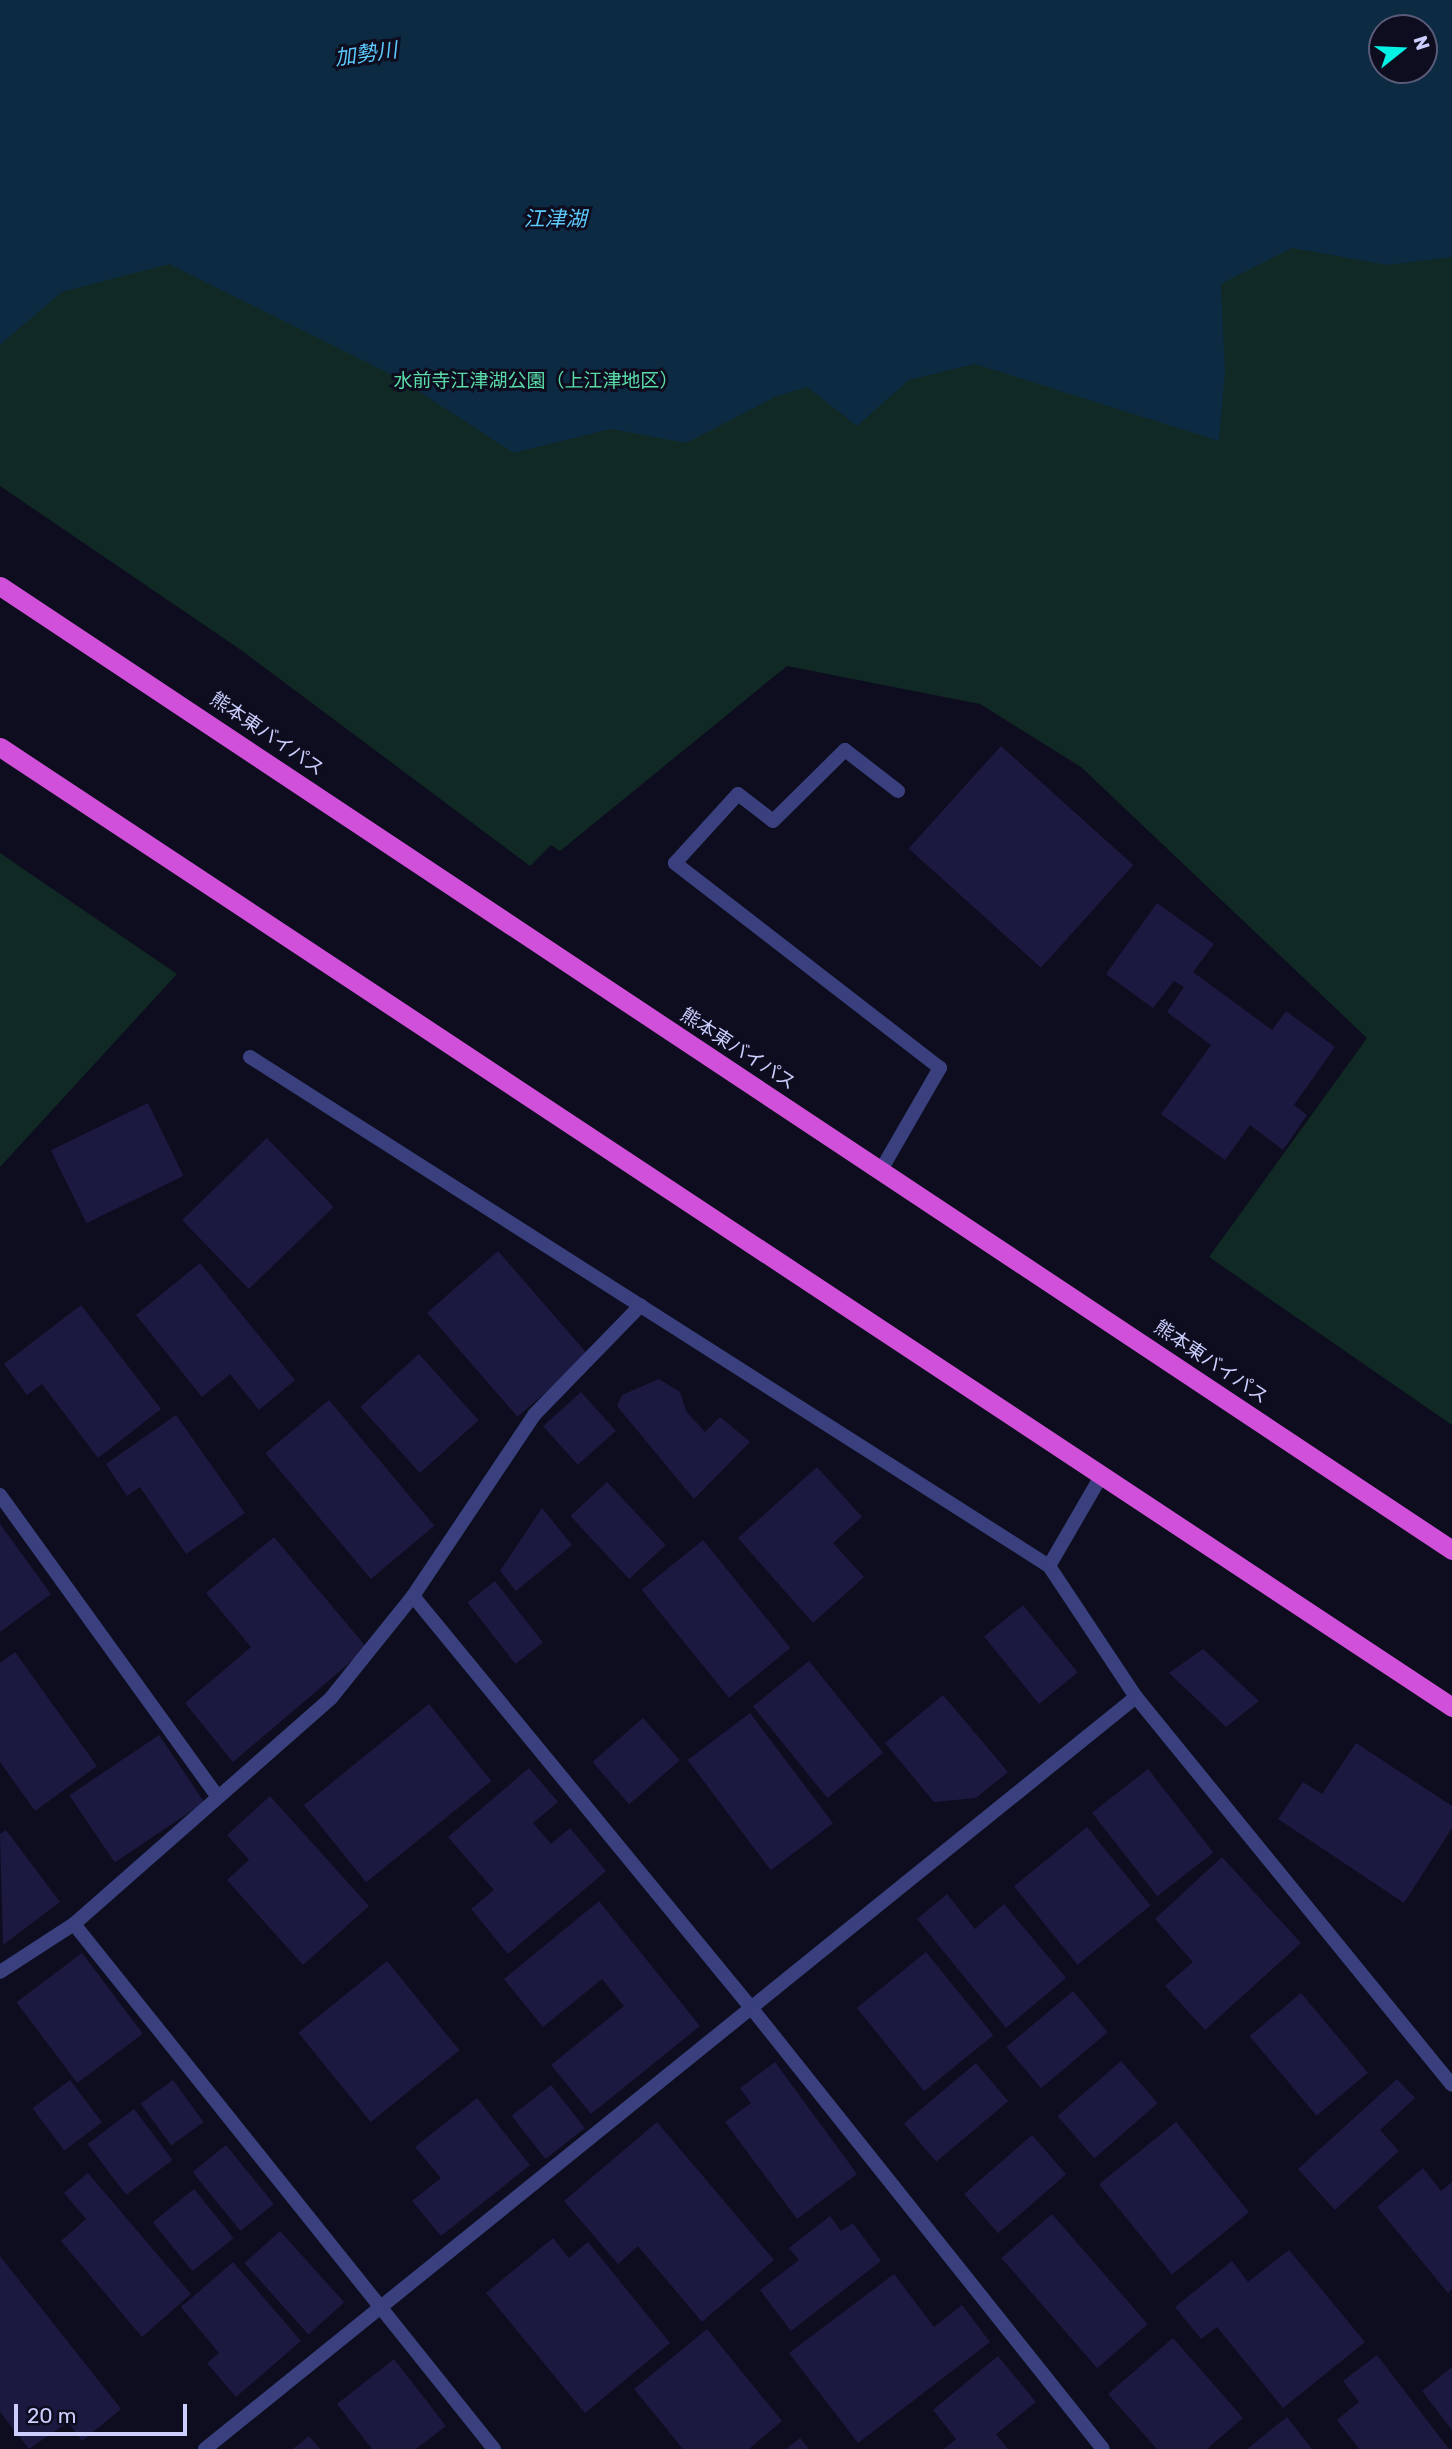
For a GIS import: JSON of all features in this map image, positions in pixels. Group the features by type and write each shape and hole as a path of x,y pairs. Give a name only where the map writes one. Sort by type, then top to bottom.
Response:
{"highway":[{"name":"熊本東バイパス","path":"0,586 1452,1550"},
{"path":"0,747 451,1042 1100,1478 1452,1707"}],"street":[{"path":"881,1170 940,1068 675,863 738,794 773,821 845,750 898,790"},
{"path":"250,1057 1049,1566 1136,1697 1452,2085"},
{"path":"0,1972 74,1924 331,1698 413,1596 534,1415 640,1306"},
{"path":"1049,1566 1066,1544 1100,1478"},
{"path":"0,1494 218,1797"},
{"path":"413,1596 754,2010 1103,2449"},
{"path":"205,2449 754,2010 1136,1697"},
{"path":"74,1924 494,2449"}],"green space":[{"name":"水前寺江津湖公園（上江津地区）","path":"0,0 1452,0 1452,1425 1209,1257 1367,1038 1081,767 980,704 787,666 560,851 551,845 530,866 241,650 0,486"},
{"path":"0,853 177,974 0,1167"}],"water":[{"name":"江津湖","path":"0,0 1452,0 1452,257 1388,265 1292,248 1221,284 1225,372 1219,441 975,364 909,380 857,426 807,387 775,397 686,443 611,429 514,453 398,378 169,264 62,292 0,345"}],"building":[{"path":"1001,746 1133,865 1041,968 909,849"},
{"path":"1157,903 1214,944 1193,972 1272,1030 1286,1011 1335,1047 1294,1105 1307,1115 1283,1150 1250,1125 1225,1160 1161,1114 1211,1045 1167,1012 1184,987 1174,981 1153,1008 1106,974"},
{"path":"148,1103 184,1176 86,1223 51,1150"},
{"path":"267,1138 334,1207 249,1289 182,1220"},
{"path":"498,1251 589,1355 518,1417 427,1313"},
{"path":"200,1263 295,1380 259,1410 230,1374 202,1397 136,1315"},
{"path":"81,1305 161,1409 98,1458 42,1384 27,1395 4,1364"},
{"path":"419,1354 479,1420 420,1473 360,1407"},
{"path":"659,1379 680,1392 686,1411 705,1432 720,1417 750,1442 694,1499 617,1406 622,1395"},
{"path":"581,1392 616,1431 578,1465 543,1426"},
{"path":"329,1400 434,1526 371,1579 265,1453"},
{"path":"176,1415 245,1513 186,1554 140,1487 127,1496 106,1464"},
{"path":"817,1467 862,1517 833,1543 864,1577 813,1623 738,1538"},
{"path":"607,1482 666,1545 629,1579 570,1516"},
{"path":"542,1508 572,1545 516,1591 500,1571"},
{"path":"0,1524 51,1594 0,1632"},
{"path":"274,1537 367,1648 233,1762 185,1703 251,1647 206,1593"},
{"path":"703,1540 790,1648 729,1698 642,1590"},
{"path":"495,1581 543,1642 515,1664 467,1603"},
{"path":"1023,1605 1078,1673 1039,1704 984,1636"},
{"path":"1203,1649 1259,1701 1226,1727 1169,1673"},
{"path":"15,1652 97,1766 35,1811 0,1762 0,1663"},
{"path":"809,1661 883,1753 827,1798 753,1706"},
{"path":"943,1695 1008,1772 976,1798 934,1802 885,1743"},
{"path":"429,1704 491,1781 366,1882 304,1805"},
{"path":"750,1713 833,1823 771,1870 688,1760"},
{"path":"643,1718 680,1760 629,1804 592,1762"},
{"path":"159,1735 204,1802 115,1863 69,1795"},
{"path":"1356,1743 1452,1806 1452,1828 1404,1903 1278,1819 1303,1782 1322,1794"},
{"path":"529,1768 558,1802 533,1823 551,1844 570,1828 606,1871 508,1954 471,1909 494,1890 448,1837"},
{"path":"1148,1769 1213,1853 1157,1896 1092,1813"},
{"path":"270,1796 369,1906 303,1965 227,1880 249,1860 227,1835"},
{"path":"1087,1827 1151,1905 1078,1965 1014,1886"},
{"path":"6,1830 60,1902 3,1945 0,1834"},
{"path":"1222,1857 1301,1943 1205,2030 1165,1986 1193,1962 1155,1919"},
{"path":"947,1894 975,1929 1004,1904 1066,1978 1006,2028 917,1919"},
{"path":"599,1901 700,2026 591,2114 551,2065 624,2006 602,1979 543,2027 504,1979"},
{"path":"926,1952 993,2035 924,2091 857,2008"},
{"path":"82,1953 143,2034 77,2083 17,2002"},
{"path":"387,1961 459,2050 371,2122 298,2033"},
{"path":"1073,1991 1108,2032 1041,2088 1006,2047"},
{"path":"1301,1993 1368,2073 1317,2116 1250,2036"},
{"path":"1121,2061 1158,2103 1094,2158 1058,2116"},
{"path":"775,2062 857,2174 797,2219 725,2122 751,2103 740,2088"},
{"path":"976,2063 1008,2101 936,2162 904,2123"},
{"path":"1397,2079 1415,2098 1380,2130 1399,2151 1335,2210 1298,2169"},
{"path":"70,2080 102,2122 64,2151 32,2108"},
{"path":"173,2080 204,2122 171,2146 141,2104"},
{"path":"551,2085 585,2128 545,2159 512,2116"},
{"path":"477,2098 530,2165 441,2236 412,2201 441,2178 415,2147"},
{"path":"134,2109 173,2160 126,2195 88,2144"},
{"path":"657,2122 774,2260 702,2322 638,2246 618,2264 564,2201"},
{"path":"1176,2122 1249,2212 1172,2274 1099,2184"},
{"path":"1032,2135 1066,2174 998,2233 964,2194"},
{"path":"226,2145 274,2204 240,2231 193,2172"},
{"path":"1423,2168 1441,2191 1452,2182 1452,2289 1448,2293 1377,2207"},
{"path":"88,2173 191,2294 142,2337 61,2241 86,2219 64,2193"},
{"path":"194,2189 234,2238 192,2271 153,2222"},
{"path":"1052,2214 1148,2324 1097,2368 1001,2258"},
{"path":"830,2216 841,2231 853,2223 881,2261 791,2331 760,2290 799,2260 789,2248"},
{"path":"280,2231 344,2302 309,2334 244,2263"},
{"path":"553,2238 569,2258 588,2242 670,2343 585,2413 486,2293"},
{"path":"1289,2250 1365,2342 1283,2408 1217,2327 1201,2339 1175,2307 1232,2261 1248,2282"},
{"path":"0,2256 121,2409 82,2441 68,2422 29,2449 0,2412"},
{"path":"233,2262 301,2341 236,2397 207,2363 219,2353 181,2307"},
{"path":"894,2274 934,2327 962,2305 990,2342 858,2443 789,2353"},
{"path":"707,2329 782,2421 749,2449 683,2449 634,2389"},
{"path":"1173,2338 1243,2418 1207,2449 1157,2449 1108,2394"},
{"path":"1377,2355 1449,2449 1359,2449 1337,2420 1359,2402 1343,2381"},
{"path":"998,2356 1036,2402 996,2434 1008,2449 944,2449 956,2439 933,2410"},
{"path":"394,2359 446,2426 416,2449 372,2449 337,2404"},
{"path":"1452,2367 1452,2430 1422,2391"},
{"path":"1287,2417 1312,2449 1247,2449"},
{"path":"309,2436 320,2449 293,2449"},
{"path":"800,2438 809,2449 786,2449"}],"water label":[{"name":"加勢川","path":"366,54"}]}
